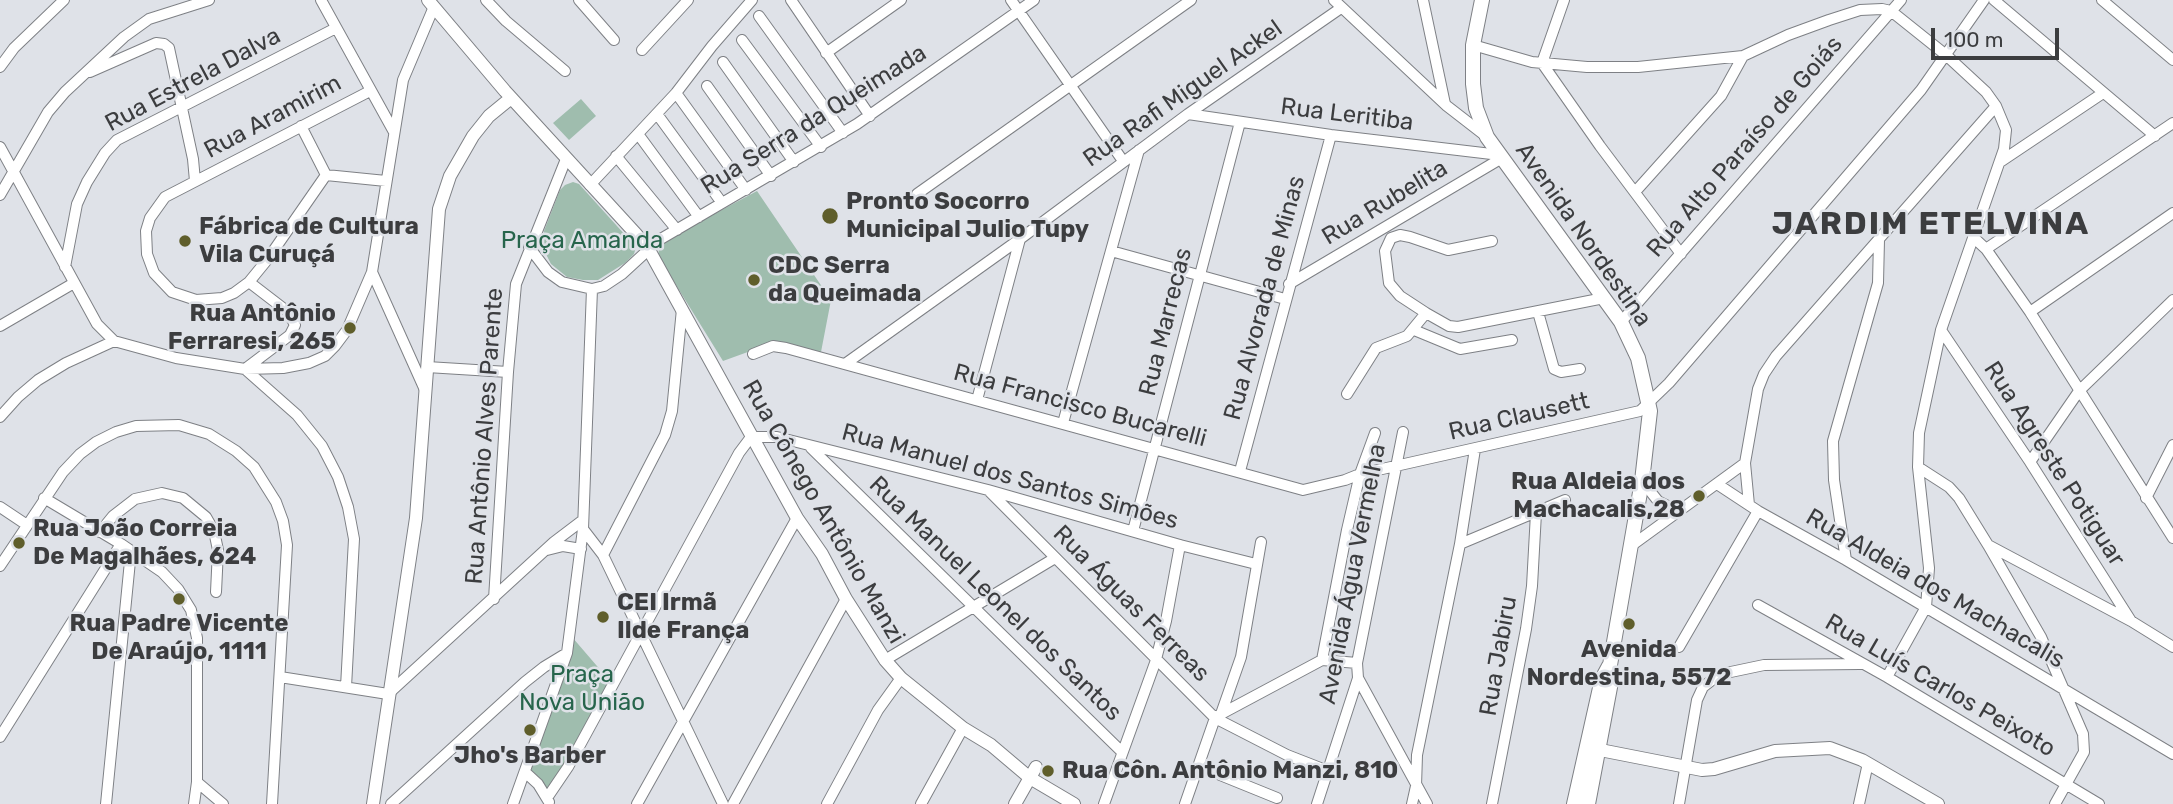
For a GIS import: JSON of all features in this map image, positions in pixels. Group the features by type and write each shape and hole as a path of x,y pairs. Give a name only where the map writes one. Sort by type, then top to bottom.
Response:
{"main road":[{"name":"Avenida Nordestina","path":"1482,0 1473,45 1476,108 1487,137 1621,322 1638,358 1649,405 1649,429 1631,546 1610,665 1602,679 1588,804"},
{"name":"Avenida Nordestina","path":"1574,804 1593,749"}],"street":[{"path":"0,67 14,48 64,0"},
{"path":"0,195 48,112 124,37 149,19 209,0"},
{"path":"321,0 394,132"},
{"path":"486,0 506,21 565,71"},
{"path":"579,0 614,40"},
{"path":"642,50 688,0"},
{"path":"590,185 676,93 752,0"},
{"path":"792,0 870,116"},
{"path":"827,53 901,0"},
{"path":"1011,0 1123,161"},
{"name":"Rua Serra da Queimada","path":"649,250 659,240 844,133 1034,0"},
{"path":"917,194 1191,0"},
{"path":"1423,0 1446,105"},
{"path":"1542,63 1564,0"},
{"name":"Rua Alto Paraíso de Goiás","path":"1621,322 1901,0"},
{"path":"1649,405 1921,90 1984,0"},
{"path":"1994,0 2155,136"},
{"path":"2102,0 2173,60"},
{"path":"0,147 97,324 114,341 176,358 245,369 283,369 309,363 325,356 347,330 372,272 403,80 431,4"},
{"name":"Rua Cônego Antônio Manzi","path":"431,4 511,98 649,250 797,518 822,554 846,599 885,660 901,678 964,728 1033,773 1074,804"},
{"path":"1338,4 1446,105 1487,137"},
{"name":"Rua Rafi Miguel Ackel","path":"845,364 1020,239 1338,4"},
{"path":"1473,45 1542,63 1587,67 1638,67 1743,57 1788,35 1860,9 1882,9 1891,11 1946,55 1986,92 1996,106 2006,130 2006,140 1941,330 1919,433 1918,467 1929,568 1926,607 1887,677"},
{"path":"759,16 844,133"},
{"name":"Rua Estrela Dalva","path":"65,267 77,204 105,153 117,140 336,28"},
{"path":"742,40 821,147"},
{"path":"84,75 156,43 169,48 195,181"},
{"path":"1635,192 1721,96 1743,57"},
{"path":"723,62 794,162"},
{"path":"1542,63 1569,104 1681,254"},
{"path":"707,86 771,176"},
{"name":"Rua Aramirim","path":"249,282 222,298 196,300 172,292 154,273 145,243 150,218 165,197 370,90"},
{"path":"676,93 746,190"},
{"path":"2000,162 2103,93"},
{"path":"373,804 416,518 439,209 450,176 473,136 489,117 511,98"},
{"path":"1446,105 1462,111 1476,108"},
{"path":"1679,647 1753,508 1745,463 1758,389 1764,373 1996,106"},
{"path":"657,114 722,204"},
{"name":"Rua Leritiba","path":"1188,114 1501,157"},
{"name":"Rua Marrecas","path":"1133,531 1240,122"},
{"path":"1986,249 2173,123"},
{"path":"301,126 326,175"},
{"path":"638,134 699,217"},
{"name":"Rua Alvorada de Minas","path":"1240,471 1331,135"},
{"path":"1063,423 1139,150"},
{"path":"617,156 677,230"},
{"name":"Rua Rubelita","path":"1289,284 1501,157"},
{"name":"Rua Antônio Alves Parente","path":"494,599 516,284 566,159"},
{"path":"326,175 386,181"},
{"path":"245,369 290,335 295,325 288,312 249,282 326,175"},
{"path":"2030,312 2173,213"},
{"path":"1492,241 1448,250 1400,235 1388,241 1385,251 1389,283 1401,296 1426,313 1448,326 1458,327 1604,299"},
{"path":"1973,237 1986,249 2030,312 2173,538"},
{"path":"977,400 1020,239"},
{"path":"1846,560 1833,480 1833,441 1878,283 1879,240"},
{"path":"529,247 548,272 562,282 592,289 604,286 622,274 649,250"},
{"path":"1111,251 1285,299"},
{"path":"372,272 425,390"},
{"path":"0,326 74,282"},
{"path":"513,804 567,653 583,524 592,289"},
{"path":"2030,462 2080,391 2173,300"},
{"path":"603,555 665,435 673,398 682,309"},
{"path":"1538,312 1555,369 1561,372 1580,369"},
{"path":"1347,394 1376,348 1406,336 1426,313"},
{"path":"1413,330 1460,349 1512,340"},
{"name":"Rua Agreste Potiguar","path":"1941,330 2030,462 2131,621"},
{"path":"0,417 38,380 66,363 114,341"},
{"name":"Rua Francisco Bucarelli","path":"753,354 779,346 1303,490 1396,466"},
{"path":"427,367 508,372"},
{"path":"245,369 297,415 322,446 338,477 348,507 354,539 346,687"},
{"name":"Rua Clausett","path":"1396,466 1640,411 1649,405"},
{"path":"0,566 62,472 80,454 106,437 136,426 155,424 194,428 236,451 254,467 267,485 284,521 288,545 272,804"},
{"name":"Avenida Água Vermelha","path":"1317,804 1358,678 1357,663 1403,432"},
{"name":"Avenida Água Vermelha","path":"1322,660 1339,562 1360,474 1375,433"},
{"path":"525,772 538,784 549,801 639,633 739,453 751,437"},
{"name":"Rua Manuel dos Santos Simões","path":"751,437 777,437 988,490 1256,564"},
{"path":"2147,498 2173,445"},
{"name":"Rua Manuel Leonel dos Santos","path":"809,446 1122,752"},
{"path":"1412,804 1416,786 1417,755 1460,544 1475,449"},
{"path":"1631,546 1745,463"},
{"path":"1918,467 1949,487 1989,545 2040,637 2083,734 2085,744 2081,759 2055,804"},
{"path":"1642,481 1658,500 1678,511"},
{"name":"Rua Aldeia dos Machacalis","path":"1717,484 1753,508 2063,687 2173,754"},
{"name":"Rua Águas Ferreas","path":"988,490 1218,716 1287,755 1328,771"},
{"path":"100,532 113,516 135,499 162,493 183,498 206,517 214,530 218,550 216,592"},
{"path":"44,498 162,572 178,589 191,610 197,638 197,782 194,804"},
{"path":"1460,544 1565,500"},
{"path":"0,507 27,525"},
{"name":"Rua Jabiru","path":"1492,804 1528,618 1536,513"},
{"path":"637,804 797,518"},
{"path":"388,694 564,533 583,524"},
{"path":"583,524 603,555 723,804"},
{"path":"1185,804 1241,657 1261,542"},
{"path":"1104,804 1156,657 1166,621 1180,545"},
{"path":"1989,545 2131,621 2173,647"},
{"path":"0,737 126,547"},
{"path":"106,804 126,547"},
{"path":"547,550 581,548"},
{"path":"885,660 1055,558"},
{"path":"733,804 846,599"},
{"name":"Rua Luís Carlos Peixoto","path":"1758,605 1887,677 2099,804"},
{"path":"391,804 525,682 567,653"},
{"path":"1218,716 1322,660 1357,663"},
{"path":"1679,804 1697,700 1703,687 1712,680 1735,670 1764,665 1862,664"},
{"path":"280,677 388,694"},
{"path":"827,804 878,710 901,678"},
{"path":"1358,678 1427,804"},
{"path":"921,804 964,728"},
{"path":"1593,749 1685,768 1714,769 1775,751 1804,748 1841,750 1938,804"},
{"path":"1859,804 1868,763"},
{"path":"1198,766 1277,797"},
{"path":"1015,804 1033,773"},
{"path":"197,782 223,804"}],"green space":[{"path":"581,99 596,116 569,140 553,123"},
{"name":"Praça Amanda","path":"573,182 579,184 636,247 634,254 625,263 598,280 567,277 551,264 544,250 544,231 560,190"},
{"path":"757,191 831,300 821,352 778,341 723,361 658,256 660,243"},
{"name":"Praça Nova União","path":"572,637 603,673 617,678 548,797 526,771"}],"place":[{"name":"Pronto Socorro Municipal Julio Tupy","path":"830,216"},
{"name":"Fábrica de Cultura Vila Curuçá","path":"185,241"},
{"name":"CDC Serra da Queimada","path":"754,280"},
{"name":"Rua Antônio Ferraresi, 265","path":"350,328"},
{"name":"Rua Aldeia dos Machacalis,28","path":"1699,496"},
{"name":"Rua João Correia De Magalhães, 624","path":"19,543"},
{"name":"Rua Padre Vicente De Araújo, 1111","path":"179,599"},
{"name":"CEI Irmã Ilde França","path":"603,617"},
{"name":"Avenida Nordestina, 5572","path":"1629,624"},
{"name":"Jho's Barber","path":"530,730"},
{"name":"Rua Côn. Antônio Manzi, 810","path":"1048,771"}],"district":[{"name":"JARDIM ETELVINA","path":"1931,225"}]}
